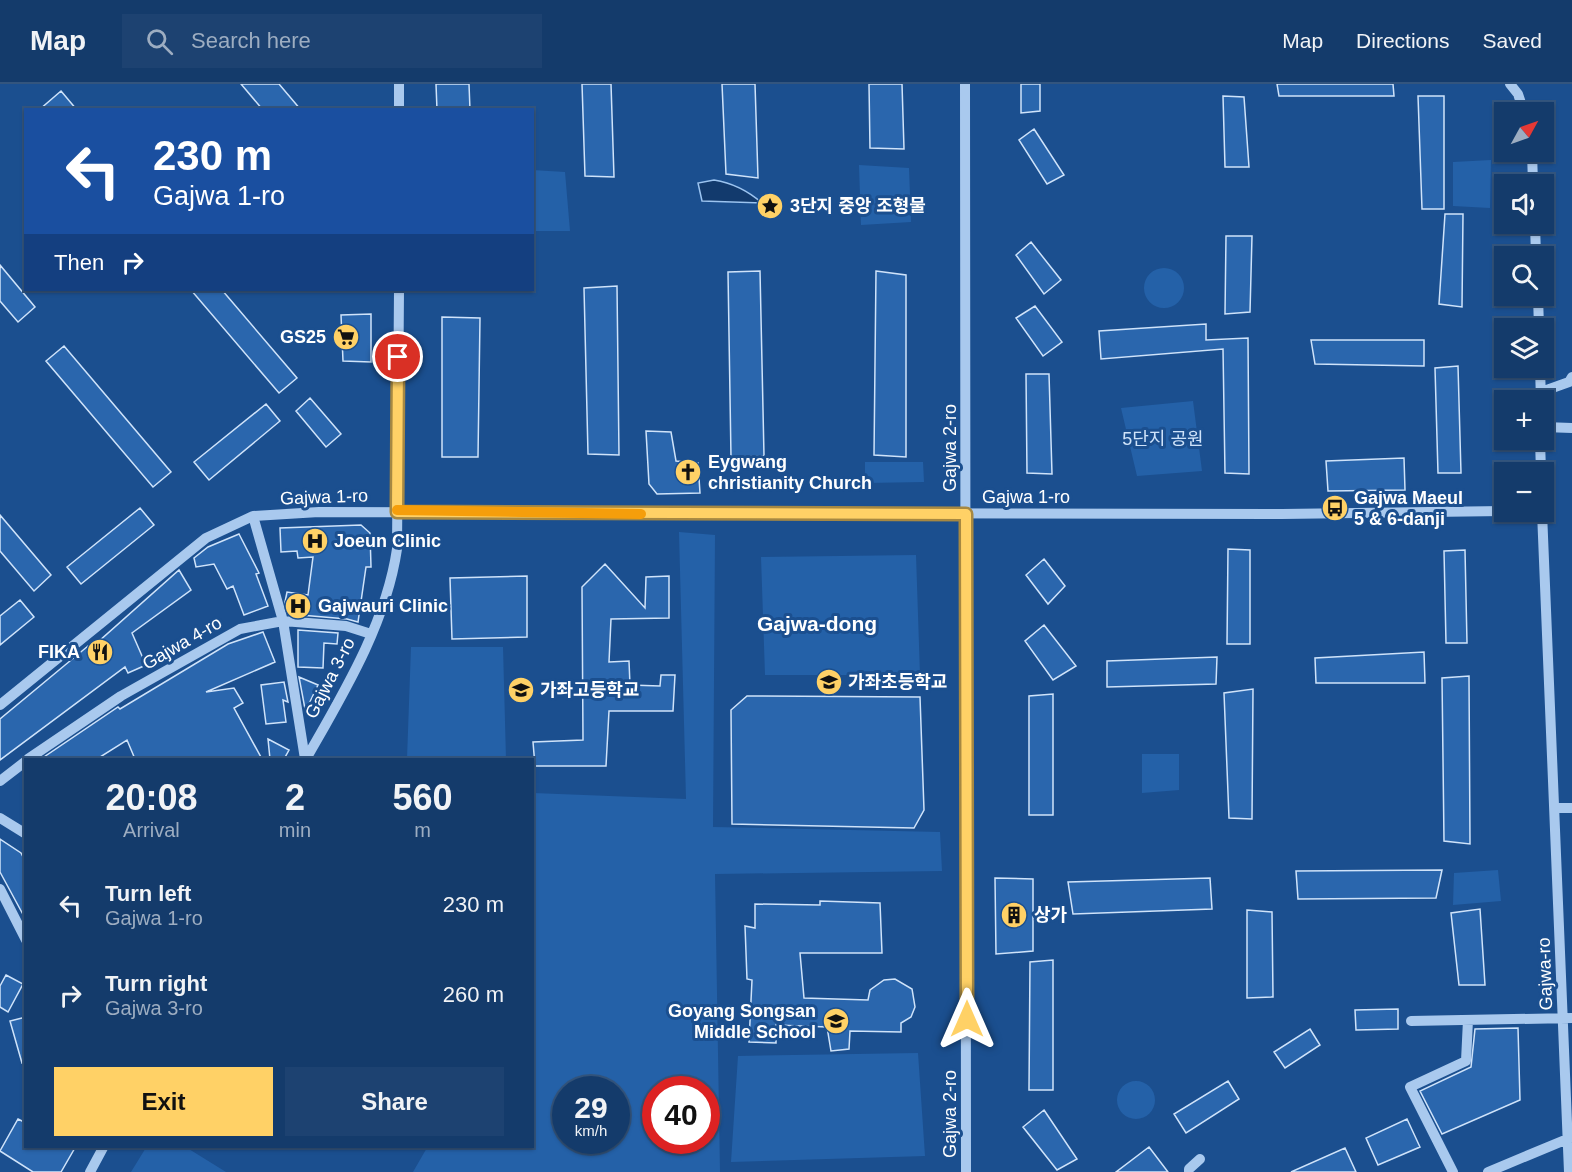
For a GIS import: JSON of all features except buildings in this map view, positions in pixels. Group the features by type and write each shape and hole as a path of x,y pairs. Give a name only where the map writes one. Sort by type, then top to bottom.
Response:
{"street":[{"path":"399,84 399,108"},
{"name":"Gajwa 2-ro","path":"965,84 966,1172"},
{"path":"1510,84 1521,102"},
{"name":"Gajwa 3-ro","path":"307,758 371,633 394,569 397,512 399,291"},
{"path":"1553,390 1569,382 1572,377"},
{"path":"1554,427 1572,428"},
{"name":"Gajwa 1-ro","path":"0,705 206,538 253,516 397,512 1282,514 1494,511"},
{"name":"Gajwa 3-ro","path":"253,516 283,621 306,758"},
{"name":"Gajwa-ro","path":"1542,522 1555,808 1568,1018 1569,1172"},
{"name":"Gajwa 4-ro","path":"30,758 122,696 240,629 283,621 346,626 371,633"},
{"name":"Gajwa 4-ro","path":"0,782 24,762"},
{"path":"1555,808 1572,808"},
{"path":"0,818 24,833"},
{"path":"0,889 24,936"},
{"path":"1411,1021 1568,1018"},
{"path":"1453,1172 1410,1088 1466,1061 1468,1020"},
{"path":"1488,1172 1570,1138"},
{"path":"90,1172 103,1148"},
{"path":"1189,1172 1200,1159"}],"green space":[{"path":"1491,160 1490,208 1453,206 1453,162"},
{"path":"859,165 909,168 911,222 861,225"},
{"path":"534,170 565,172 570,231 534,231"},
{"path":"1164,268 1178,274 1184,288 1178,302 1164,308 1150,302 1144,288 1150,274"},
{"name":"5단지 공원","path":"1193,401 1202,471 1137,476 1121,408"},
{"path":"865,462 923,462 924,482 865,483"},
{"path":"679,532 715,535 713,827 940,832 942,871 715,874 718,1076 642,1076 642,1154 720,1154 720,1172 413,1172 427,1148 534,1148 534,793 686,799"},
{"path":"916,555 920,675 765,675 761,557"},
{"path":"411,647 503,647 506,758 407,758"},
{"path":"1142,754 1179,754 1179,790 1142,793"},
{"path":"1498,870 1501,901 1453,905 1454,873"},
{"path":"918,1053 925,1156 731,1162 738,1056"},
{"path":"1136,1081 1150,1086 1155,1100 1150,1114 1136,1119 1122,1114 1117,1100 1122,1086"},
{"path":"146,1148 187,1148 226,1172 131,1172"}],"shaded area":[{"path":"714,180 740,188 762,203 702,201 698,183"}],"slow traffic":[{"path":"397,510 397,512 641,514"}],"place":[{"name":"3단지 중앙 조형물","path":"770,206"},
{"name":"GS25","path":"346,337"},
{"name":"Eygwang christianity Church","path":"688,472"},
{"name":"Gajwa Maeul 5 & 6-danji","path":"1335,508"},
{"name":"Joeun Clinic","path":"315,541"},
{"name":"Gajwauri Clinic","path":"298,606"},
{"name":"FIKA","path":"100,652"},
{"name":"가좌초등학교","path":"829,682"},
{"name":"가좌고등학교","path":"521,690"},
{"name":"상가","path":"1014,915"},
{"name":"Goyang Songsan Middle School","path":"836,1021"}],"district":[{"name":"Gajwa-dong","path":"817,624"}],"route":[{"path":"398,357 397,512 966,514 967,1019"}]}
